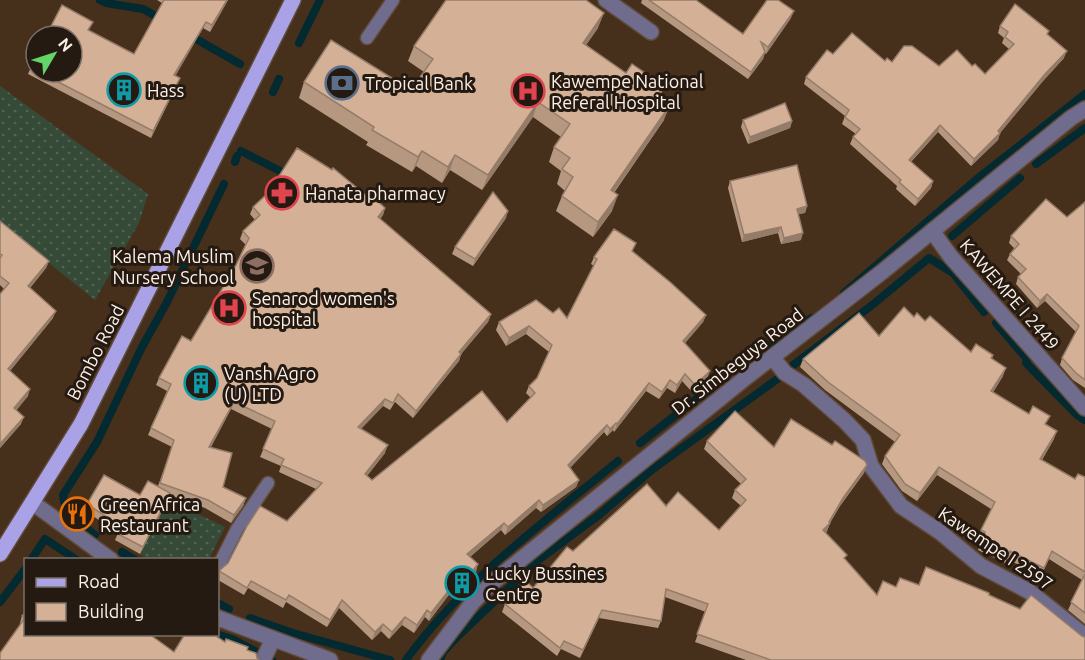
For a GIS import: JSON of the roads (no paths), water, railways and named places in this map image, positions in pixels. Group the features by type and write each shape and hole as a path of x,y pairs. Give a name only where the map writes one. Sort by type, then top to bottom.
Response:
{"main road":[{"name":"Bombo Road","path":"1,551 81,424 293,0"}],"street":[{"path":"606,0 651,32"},
{"name":"Dr. Simbeguya Road","path":"429,660 473,602 494,582 772,357 1085,109"},
{"name":"KAWEMPE I 2449","path":"932,231 951,257 1085,408"},
{"name":"Kawempe I 2597","path":"772,357 785,373 804,385 863,440 871,466 901,506 939,532 981,566 1030,592 1085,636"},
{"path":"33,503 108,558"},
{"path":"219,618 330,660"},
{"path":"263,660 273,639"}],"lane":[{"path":"367,38 393,0"},
{"path":"219,565 237,529 268,483"}],"waterway":[{"path":"100,0 143,9 163,20"},
{"path":"299,43 320,0"},
{"path":"189,35 240,64"},
{"path":"273,92 279,79"},
{"path":"844,293 977,179 1085,94"},
{"path":"1036,164 1085,128"},
{"path":"241,151 290,176"},
{"path":"235,162 237,156"},
{"path":"952,236 1020,178"},
{"path":"95,535 70,513 63,495 97,442 224,184"},
{"path":"792,366 929,258 953,273 984,312"},
{"path":"729,372 811,318"},
{"path":"996,323 1027,359 1026,363 1077,415 1085,420"},
{"path":"440,660 443,652 458,636 537,561 599,515 653,469 780,377"},
{"path":"640,443 714,385"},
{"path":"406,660 453,604 479,578 533,530 618,461"},
{"path":"32,558 45,539 74,558"},
{"path":"122,552 132,558"},
{"path":"0,602 24,571"},
{"path":"219,604 229,609"},
{"path":"250,618 293,633 390,660"},
{"path":"219,635 232,639 272,660"}],"place":[{"name":"Tropical Bank","path":"342,83"},
{"name":"Hass","path":"124,90"},
{"name":"Kawempe National Referal Hospital","path":"528,91"},
{"name":"Hanata pharmacy","path":"282,193"},
{"name":"Kalema Muslim Nursery School","path":"257,266"},
{"name":"Senarod women's hospital","path":"229,308"},
{"name":"Vansh Agro (U) LTD","path":"201,383"},
{"name":"Green Africa Restaurant","path":"77,514"},
{"name":"Lucky Bussines Centre","path":"462,583"}]}
